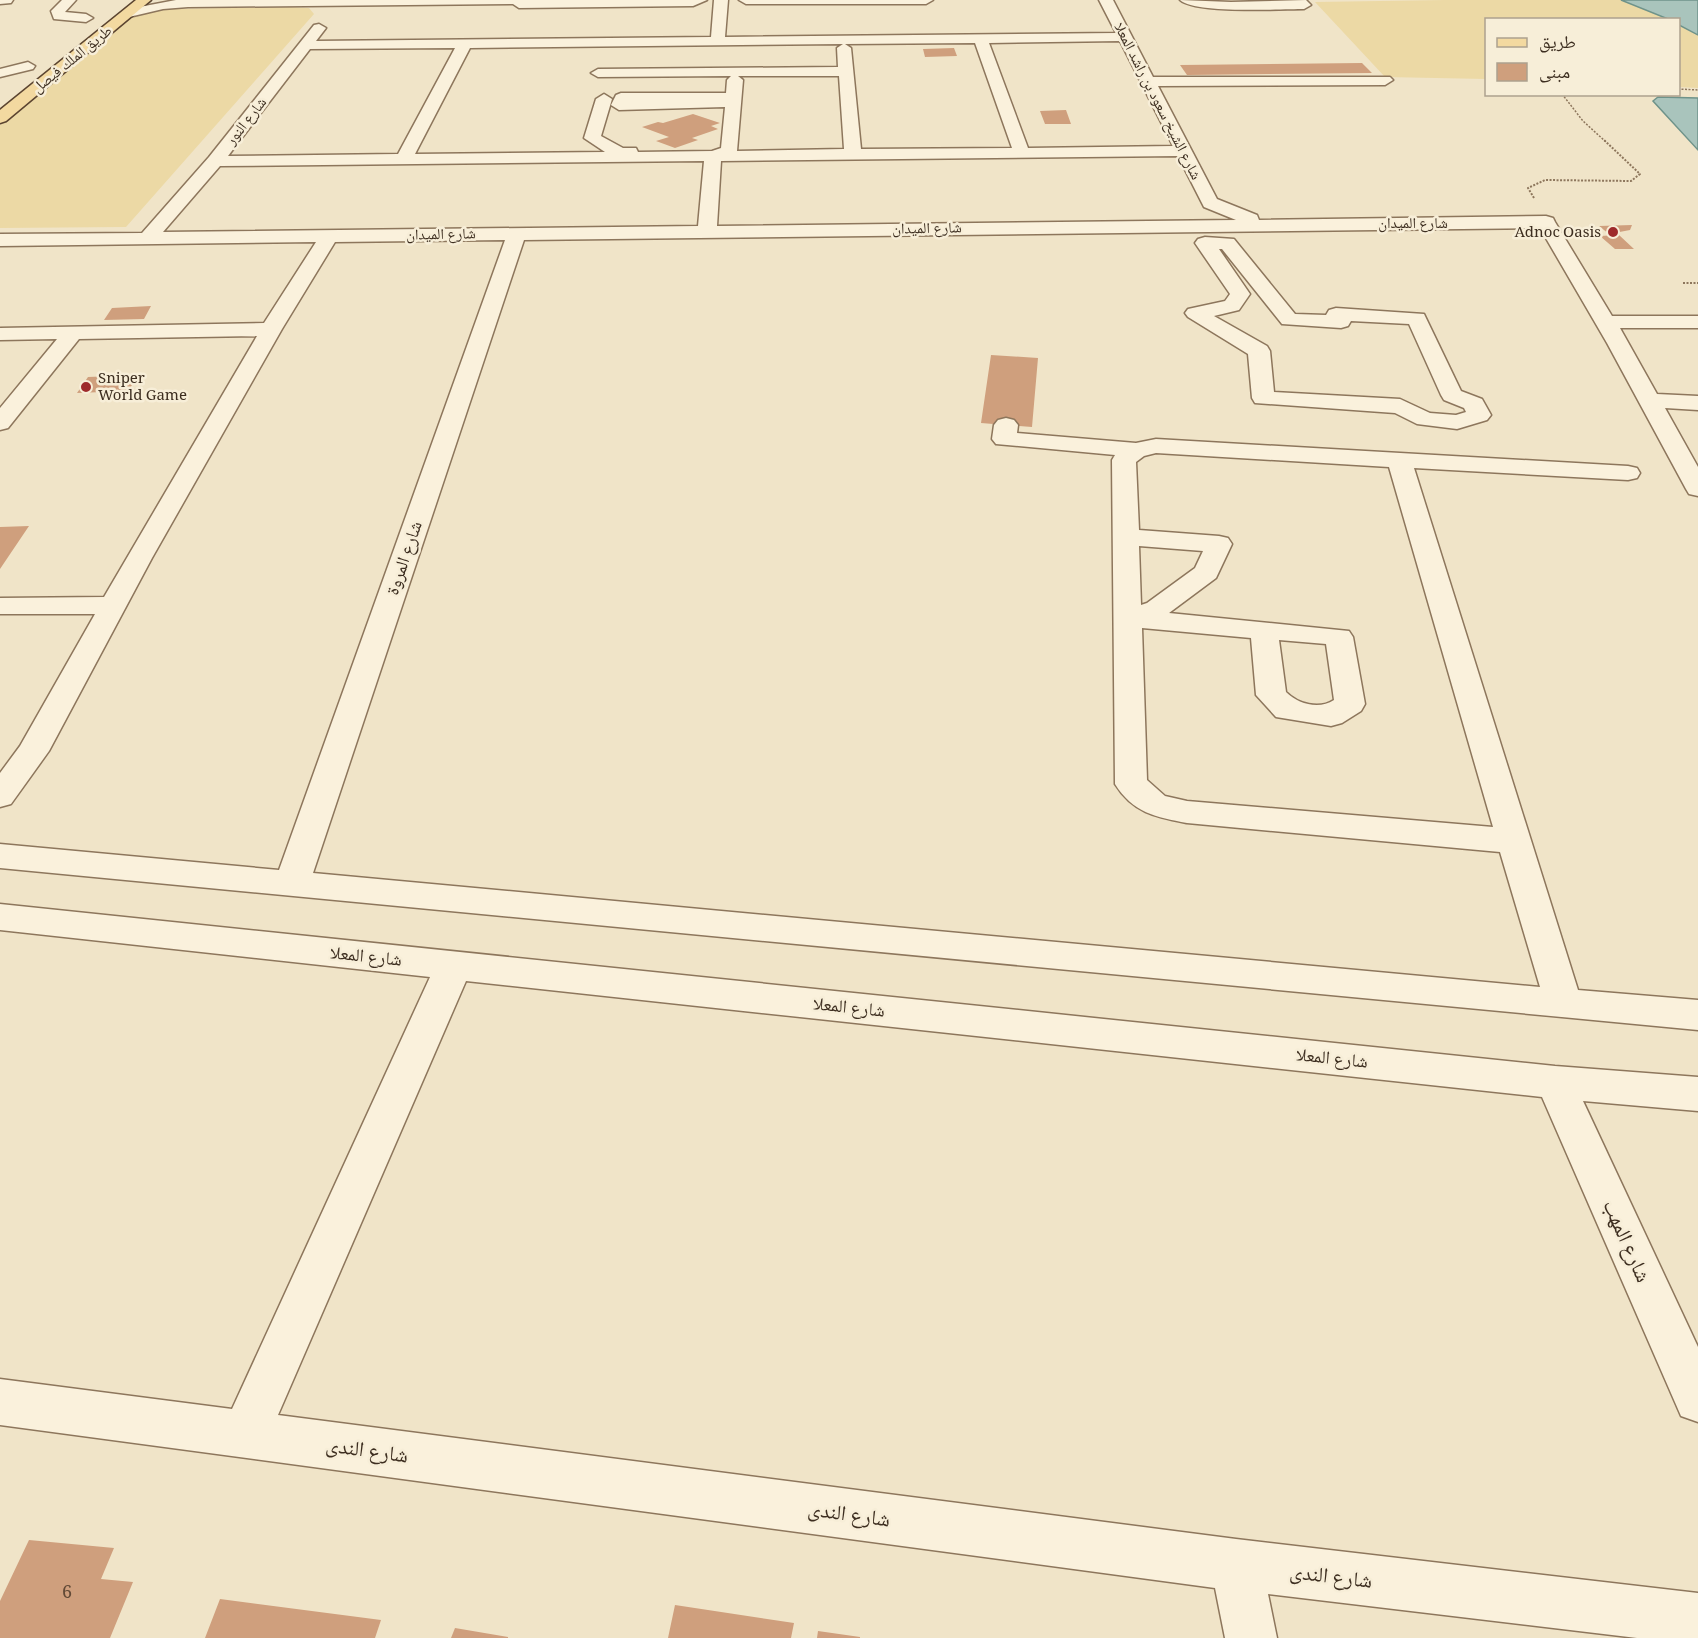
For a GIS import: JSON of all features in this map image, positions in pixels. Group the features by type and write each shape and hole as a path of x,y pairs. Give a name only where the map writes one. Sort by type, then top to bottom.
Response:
{"main road":[{"name":"طريق الملك فيصل","path":"0,118 144,0"},
{"name":"طريق الملك فيصل","path":"69,32 81,6"},
{"name":"طريق الملك فيصل","path":"0,88 42,54"}],"street":[{"path":"0,0 6,0"},
{"path":"162,0 188,3"},
{"path":"129,13 163,5 188,3 541,0"},
{"path":"354,1 375,5 693,2 700,0"},
{"path":"718,41 721,0"},
{"path":"746,0 926,0"},
{"path":"1187,0 1232,6 1304,5 1299,0"},
{"name":"شارع النور","path":"147,238 215,161 306,45 354,1"},
{"path":"1108,5 1124,12 1156,82 1385,80"},
{"name":"شارع الشيخ سعود بن راشد المعلا","path":"1108,5 1125,37 1156,82 1183,151 1210,203"},
{"path":"306,45 1125,37"},
{"path":"980,38 1022,153"},
{"path":"638,42 644,45 784,44 795,40"},
{"path":"843,40 854,155"},
{"path":"608,42 598,73 605,99 592,138 620,153 772,156 1183,151"},
{"path":"404,159 465,43"},
{"path":"1,73 28,66"},
{"path":"598,73 846,70"},
{"path":"707,231 736,72"},
{"path":"725,97 724,104 619,105 605,99 725,97"},
{"path":"571,158 605,99"},
{"path":"215,161 571,158 721,154"},
{"path":"1159,226 1201,216 1210,203 1237,216 1266,224"},
{"name":"شارع الميدان","path":"0,240 1546,222 1618,344 1698,489"},
{"path":"0,234 75,233 80,239"},
{"name":"شارع المروة","path":"292,883 516,234"},
{"path":"0,796 33,751 112,605 130,544 253,361 329,236"},
{"path":"1204,243 1227,243 1289,320 1341,322 1336,314 1417,318 1452,395 1474,404 1479,415 1457,422 1425,419 1400,406 1263,398 1259,351 1195,314 1232,306 1240,294 1204,243"},
{"path":"1605,322 1698,322"},
{"path":"0,334 271,329"},
{"path":"0,423 73,333"},
{"path":"1618,344 1641,344"},
{"path":"1649,400 1698,403"},
{"path":"1006,425 1004,439 1136,450 1156,446 1628,472"},
{"path":"1136,450 1124,460 1131,784 1155,805 1187,812 1515,841"},
{"path":"1399,459 1563,1003"},
{"path":"1126,537 1219,544 1206,573 1157,609 1128,618"},
{"path":"0,606 112,605"},
{"path":"1128,618 1264,630"},
{"path":"0,856 1698,1015"},
{"name":"شارع المعلا","path":"0,917 1555,1082 1698,1094"},
{"path":"245,1434 454,965"},
{"name":"شارع المهب","path":"1555,1082 1698,1400"},
{"name":"شارع الندى","path":"0,1402 1236,1565 1698,1619"},
{"path":"1236,1565 1251,1638"}],"path":[{"path":"1680,89 1698,90"},
{"path":"1528,188 1545,180 1631,181 1640,174 1584,121 1564,96"},
{"path":"1683,283 1698,283"}],"sand":[{"path":"1622,0 1667,18 1485,18 1485,79 1385,77 1315,2"},
{"path":"309,8 314,14 126,227 0,228 0,125 131,17 165,9"},
{"path":"1680,25 1698,34 1698,88 1680,87"}],"water":[{"path":"1621,0 1698,0 1698,35 1680,26 1680,18 1666,18"},
{"path":"1658,97 1698,98 1698,150 1653,101"}],"building":[{"path":"954,48 957,56 925,57 923,49"},
{"path":"1362,63 1372,73 1187,75 1180,65"},
{"path":"1066,110 1071,124 1045,124 1040,111"},
{"path":"693,114 720,123 711,126 718,129 692,138 698,140 675,148 656,141 669,137 642,127 658,122 663,123"},
{"name":"Adnoc Oasis","path":"1632,225 1630,230 1609,234 1599,226"},
{"path":"1619,235 1634,249 1615,249 1600,236"},
{"path":"151,306 144,319 104,320 112,308"},
{"path":"991,355 1038,358 1032,427 981,423"},
{"path":"139,375 128,391 77,393 88,377"},
{"path":"29,526 0,569 0,527"},
{"path":"29,1540 114,1548 101,1579 133,1582 110,1638 0,1638 0,1601"},
{"path":"220,1599 381,1620 375,1638 205,1638"},
{"path":"675,1605 794,1623 791,1638 668,1638"},
{"path":"455,1628 508,1637 508,1638 451,1638"},
{"path":"818,1631 860,1637 860,1638 817,1638"}],"place":[{"name":"Adnoc Oasis","path":"1613,232"},
{"name":"Sniper World Game","path":"86,387"}]}
